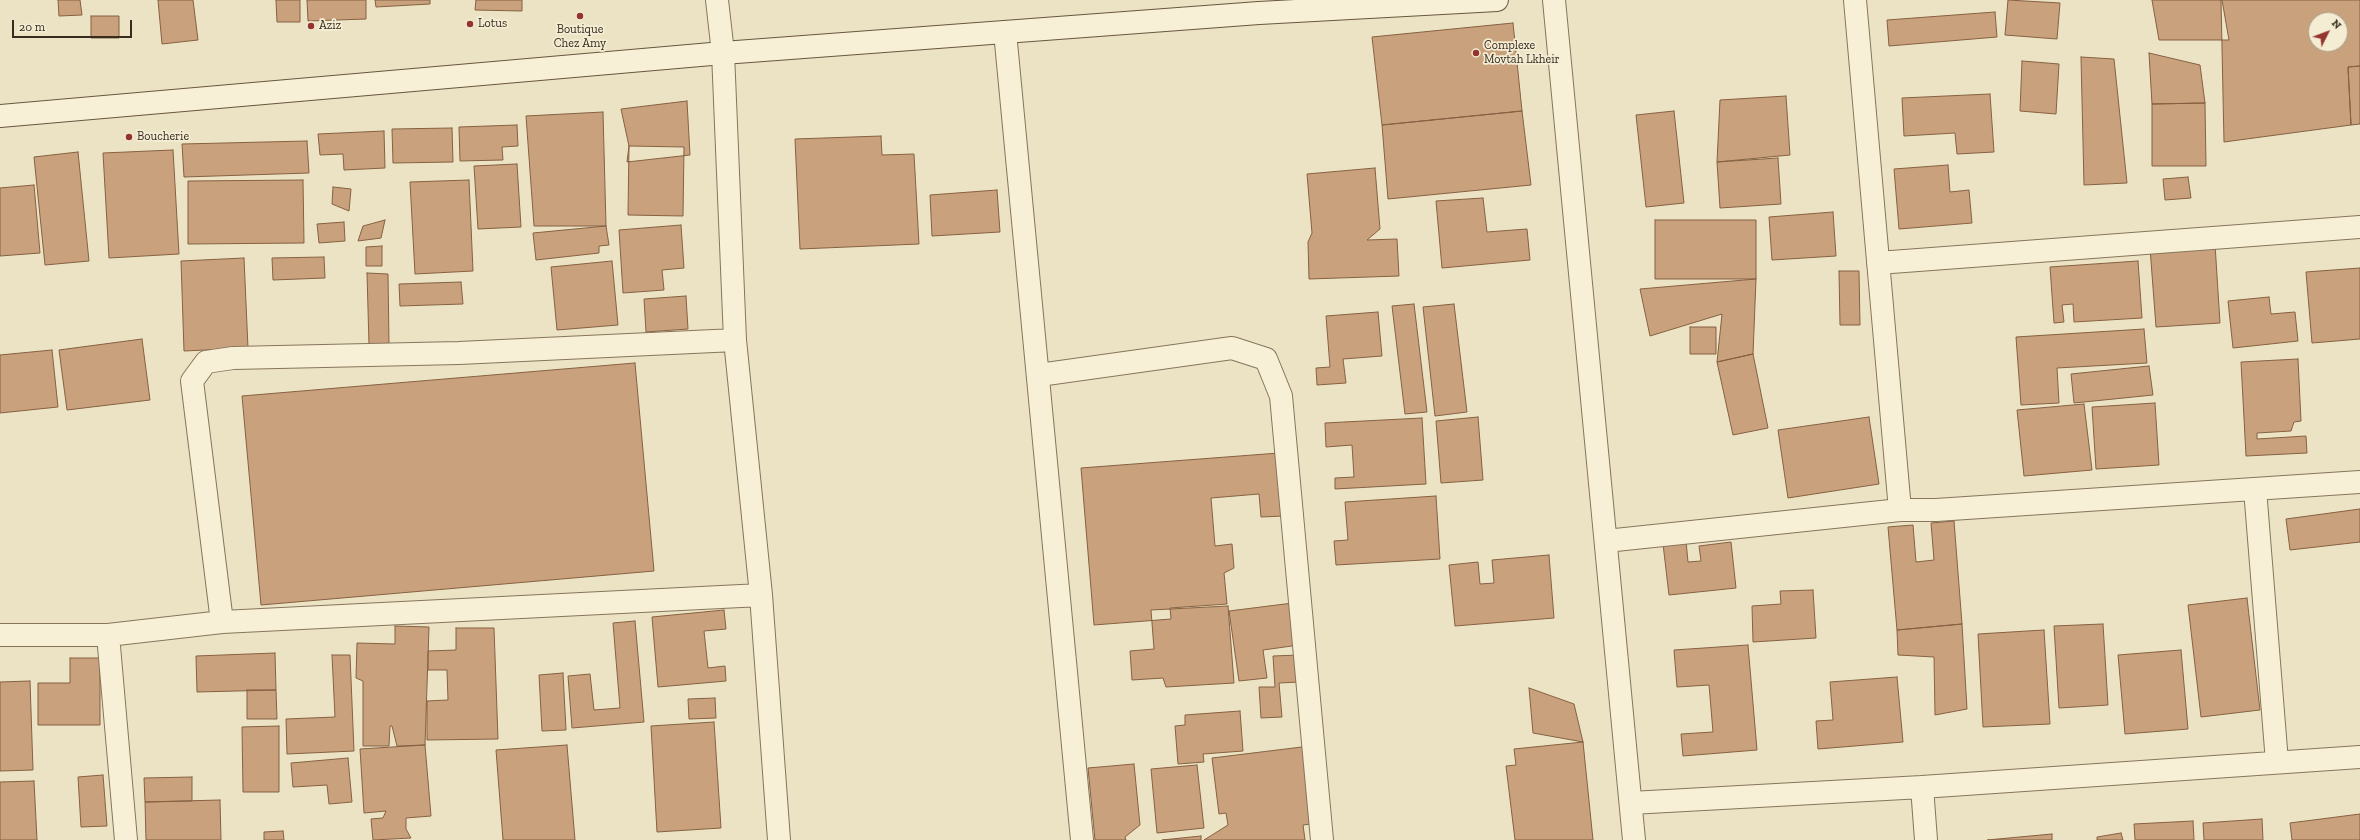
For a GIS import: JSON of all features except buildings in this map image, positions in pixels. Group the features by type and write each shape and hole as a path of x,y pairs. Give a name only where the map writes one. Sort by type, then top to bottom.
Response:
{"street":[{"path":"717,0 723,53 735,340 761,595 779,840"},
{"path":"0,116 723,53 1005,32 1258,6 1497,0"},
{"path":"1554,0 1634,840"},
{"path":"1855,0 1900,510"},
{"path":"1005,32 1082,840"},
{"path":"1878,263 2360,227"},
{"path":"222,622 192,381 206,362 233,358 459,353 735,340"},
{"path":"1038,375 1232,348 1266,359 1281,396 1322,840"},
{"path":"1606,541 1900,510 1936,510 2360,482"},
{"path":"2255,489 2278,762"},
{"path":"0,636 108,635 222,622 761,595"},
{"path":"108,635 126,840"},
{"path":"1631,803 1922,787 2360,756"},
{"path":"1922,787 1926,840"}],"place":[{"name":"Boutique Chez Amy","path":"580,16"},
{"name":"Lotus","path":"470,24"},
{"name":"Aziz","path":"311,26"},
{"name":"Complexe Movtah Lkheir","path":"1476,53"},
{"name":"Boucherie","path":"129,137"}]}
